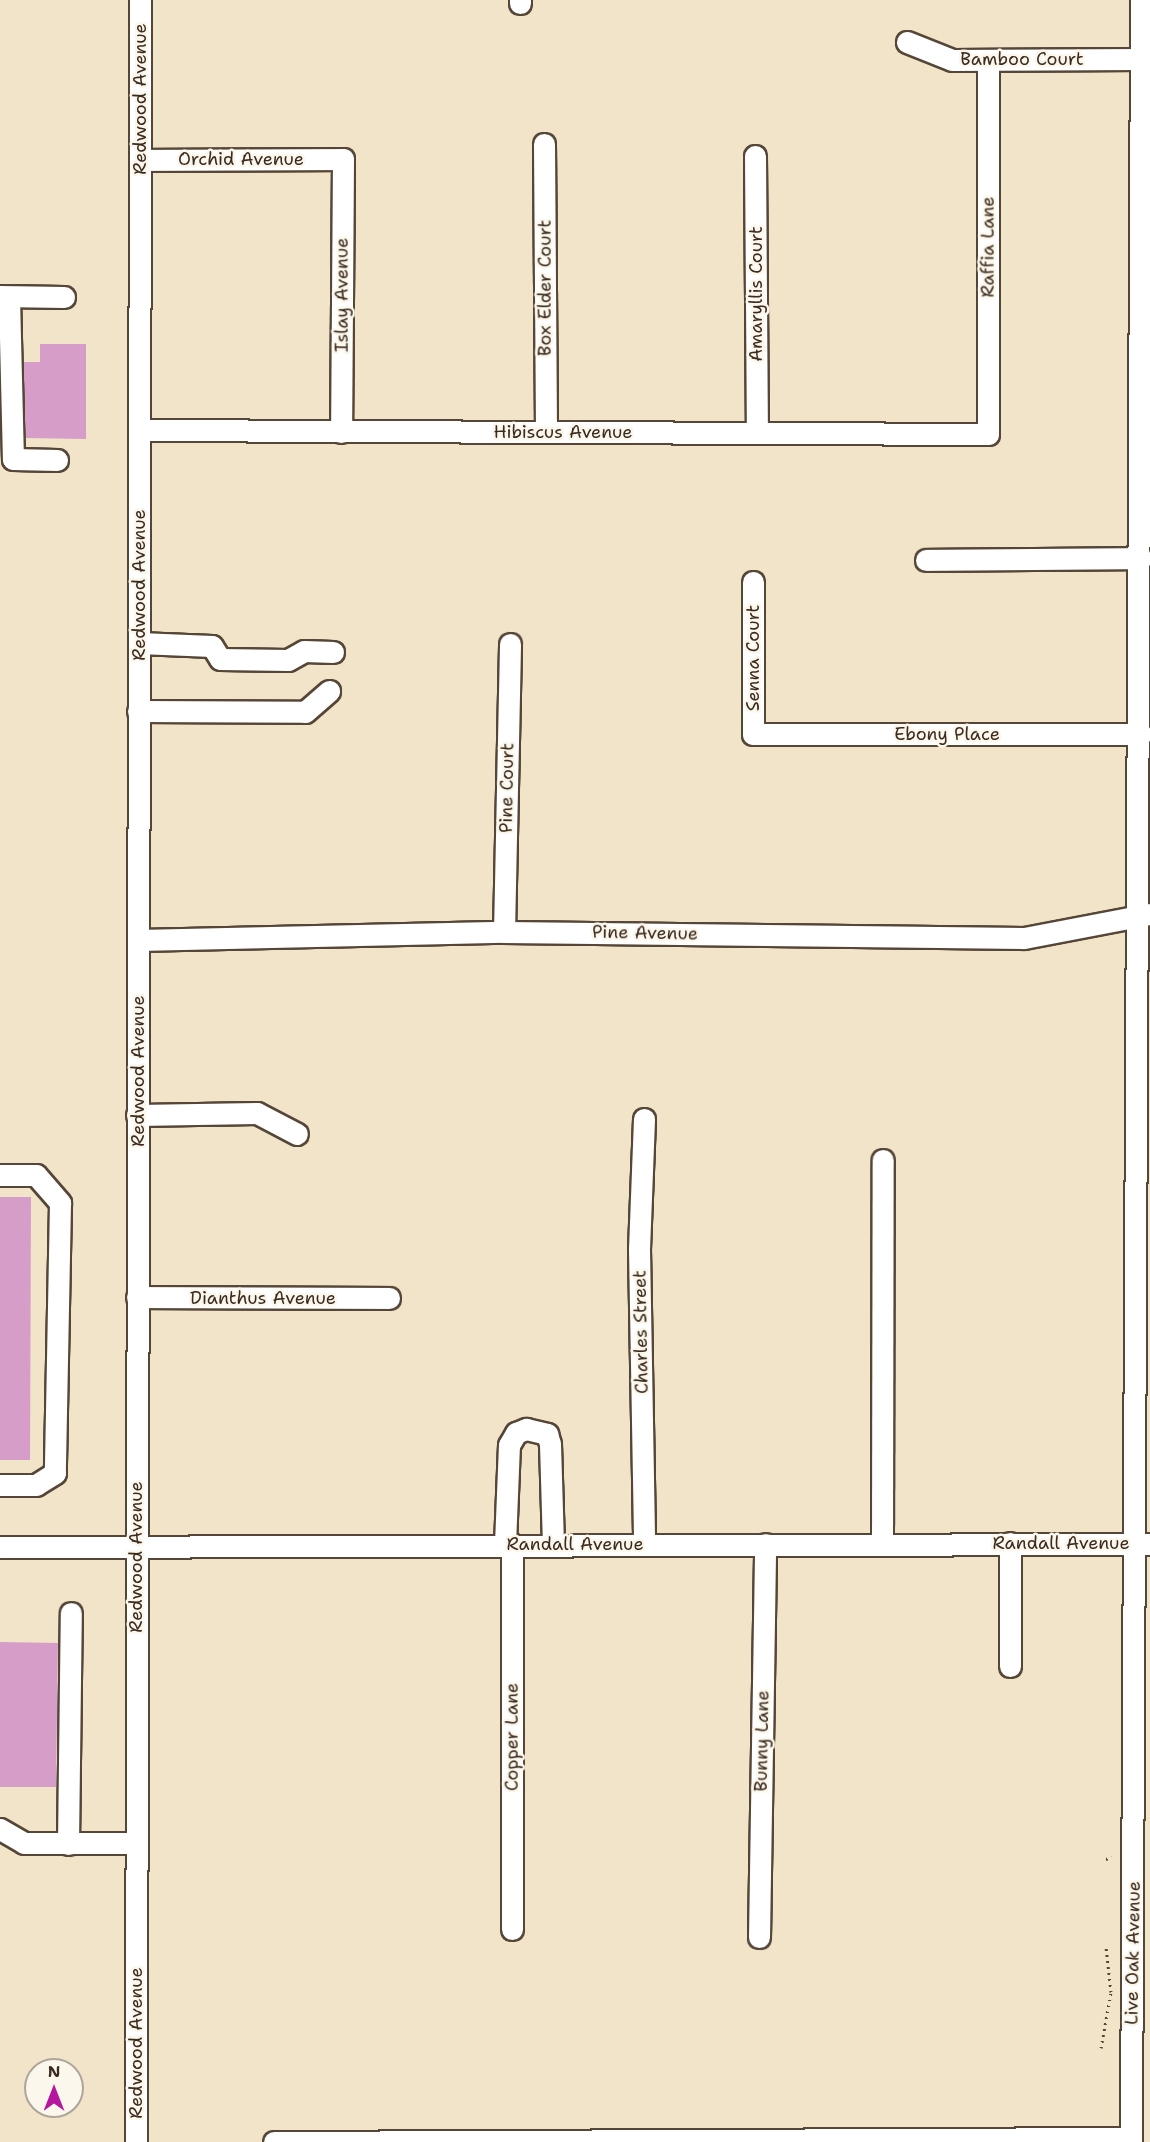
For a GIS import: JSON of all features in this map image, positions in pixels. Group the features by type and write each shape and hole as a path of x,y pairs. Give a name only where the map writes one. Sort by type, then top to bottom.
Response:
{"street":[{"name":"Redwood Avenue","path":"136,2142 140,0"},
{"name":"Live Oak Avenue","path":"1131,2140 1142,1928 1143,1745 1144,913 1140,734 1146,416 1141,0"},
{"name":"Bamboo Court","path":"907,42 952,60 1140,59"},
{"name":"Raffia Lane","path":"988,60 988,434"},
{"name":"Box Elder Court","path":"544,144 546,432"},
{"name":"Amaryllis Court","path":"755,156 757,431"},
{"name":"Orchid Avenue","path":"140,160 343,159"},
{"name":"Islay Avenue","path":"341,432 343,159"},
{"path":"57,460 13,459 4,296 64,297"},
{"name":"Hibiscus Avenue","path":"139,430 757,431 988,434"},
{"path":"926,560 1142,558"},
{"name":"Senna Court","path":"753,582 753,734"},
{"path":"139,643 212,646 220,659 288,660 304,651 333,652"},
{"name":"Pine Court","path":"504,932 510,644"},
{"path":"138,711 305,712 329,691"},
{"name":"Ebony Place","path":"753,734 1140,734"},
{"name":"Pine Avenue","path":"138,940 504,932 1024,938 1144,913"},
{"path":"137,1115 257,1113 297,1134"},
{"name":"Charles Street","path":"644,1119 639,1250 644,1544"},
{"path":"882,1543 883,1160"},
{"path":"0,1175 36,1175 60,1203 55,1473 36,1485 0,1485"},
{"name":"Dianthus Avenue","path":"137,1297 389,1298"},
{"name":"Copper Lane","path":"513,1929 509,1445 526,1429 547,1434 550,1444 553,1544"},
{"path":"1010,1543 1010,1666"},
{"name":"Bunny Lane","path":"759,1937 765,1544"},
{"name":"Randall Avenue","path":"0,1547 1143,1544"},
{"path":"68,1844 71,1613"},
{"path":"0,1829 24,1843 136,1843"},
{"path":"274,2142 1131,2140"}],"path":[{"path":"1101,2048 1111,1992 1106,1947"}],"building":[{"path":"40,344 86,344 86,439 25,438 23,362 40,362"},
{"path":"0,1197 31,1197 30,1460 0,1460"},
{"path":"0,1642 58,1643 56,1787 0,1787"}]}
